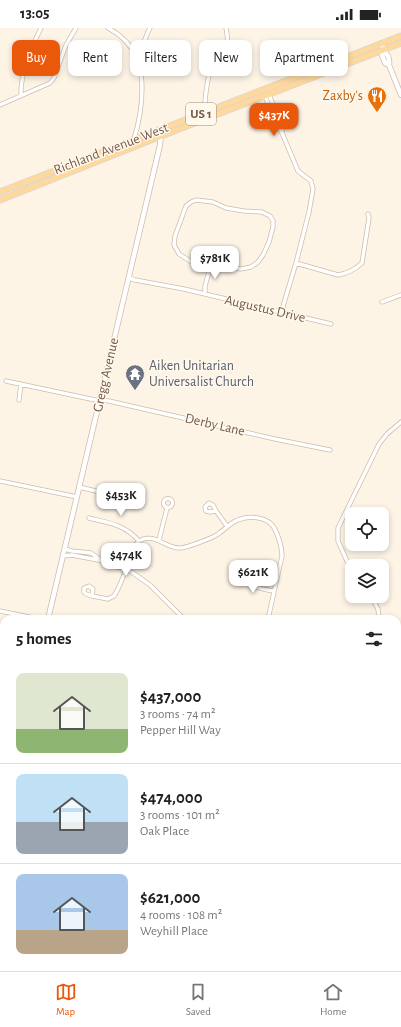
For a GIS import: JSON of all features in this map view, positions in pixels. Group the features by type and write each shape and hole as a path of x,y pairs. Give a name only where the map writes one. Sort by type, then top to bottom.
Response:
{"main road":[{"name":"Richland Avenue West","path":"0,200 161,133 206,112 401,36"},
{"name":"Richland Avenue West","path":"161,133 208,118 401,43"},
{"name":"Richland Avenue West","path":"0,192 135,144"}],"street":[{"path":"21,95 24,72 41,28"},
{"path":"0,105 52,81 66,45 76,28"},
{"path":"108,28 121,36 130,45"},
{"path":"146,40 150,28"},
{"path":"208,118 205,107 210,71 214,62 225,50 227,45 226,28"},
{"path":"382,43 382,55 385,63 389,65 401,95"},
{"path":"135,144 142,92 141,76"},
{"path":"267,95 276,125 282,133 298,171 311,182 313,189 309,212 296,263 281,312"},
{"name":"Gregg Avenue","path":"49,615 160,145 161,133"},
{"path":"196,200 202,200 213,202 226,208 262,212 270,216 273,221 273,227 269,242 263,255 254,265 241,269 211,264 190,261 182,258 175,249 175,236 184,211 189,204 196,200"},
{"path":"296,263 338,274 343,274 358,267 362,263 369,218 368,214"},
{"path":"205,294 205,286 211,264"},
{"name":"Augustus Drive","path":"129,278 205,294 331,324"},
{"path":"382,302 401,295"},
{"name":"Derby Lane","path":"6,381 330,450"},
{"path":"19,400 21,384"},
{"path":"346,559 338,541 338,528 379,444 401,422"},
{"path":"0,481 77,497"},
{"path":"79,487 125,498 131,498 134,495"},
{"path":"159,540 167,508"},
{"path":"216,511 227,526"},
{"path":"89,518 118,525 129,531 140,541"},
{"path":"92,596 106,599 114,596 126,568 130,554 140,541 149,538 159,540 170,546 181,548 211,538 241,518 250,518 266,520 273,526 282,553 269,615"},
{"path":"65,548 72,551 88,552 101,560 109,560 117,567 126,568 150,585 180,615"},
{"path":"63,556 72,555 100,562 109,560"},
{"path":"247,578 249,583 253,586 274,591"},
{"path":"375,603 379,615"},
{"path":"0,611 19,615"}],"place":[{"name":"Zaxby's","path":"377,113"},
{"name":"Aiken Unitarian Universalist Church","path":"135,391"}]}
